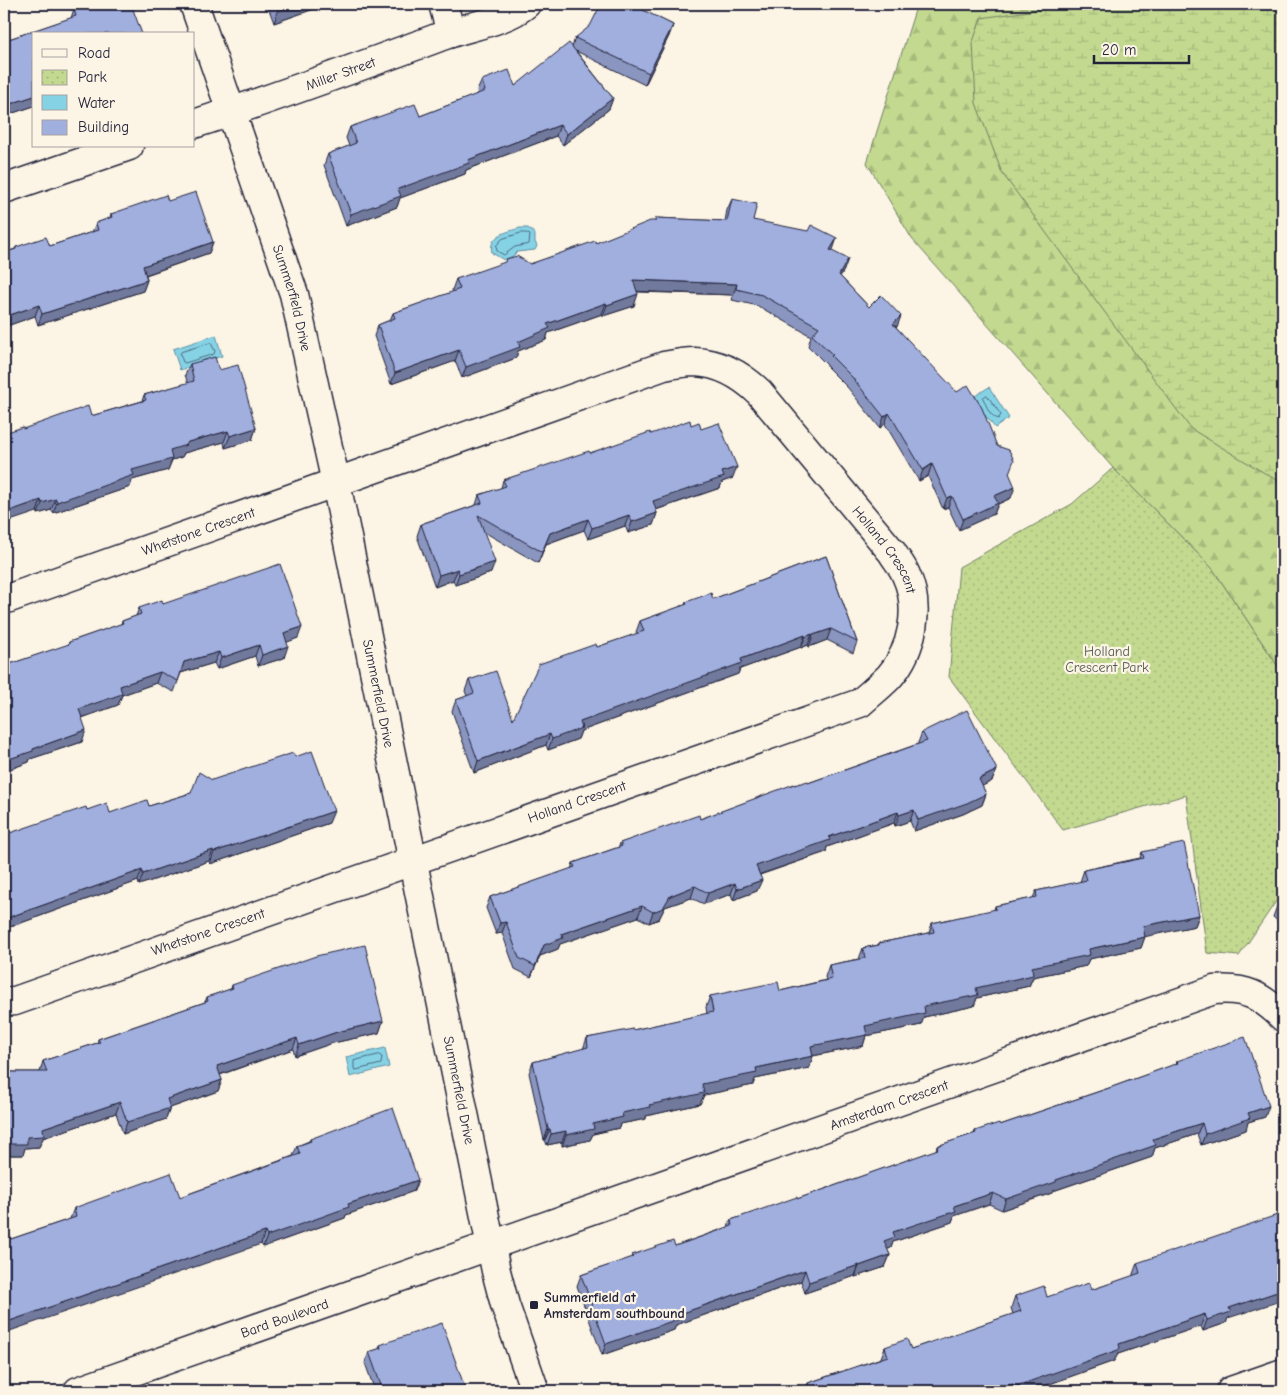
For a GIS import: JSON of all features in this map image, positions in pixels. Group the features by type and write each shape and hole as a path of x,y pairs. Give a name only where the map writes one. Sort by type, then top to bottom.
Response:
{"street":[{"name":"Summerfield Drive","path":"194,4 294,294 336,483 491,1245 505,1305 535,1391"},
{"path":"443,4 451,33"},
{"name":"Miller Street","path":"231,112 451,33 505,16 526,4"},
{"path":"195,124 231,112"},
{"path":"4,189 123,148"},
{"name":"Holland Crescent","path":"336,483 664,366 694,362 713,364 746,380 759,392 892,552 906,575 913,599 913,621 910,640 902,658 890,675 860,703 412,861"},
{"name":"Whetstone Crescent","path":"4,600 336,483"},
{"name":"Whetstone Crescent","path":"4,1002 15,1000 412,861"},
{"name":"Amsterdam Crescent","path":"491,1245 1214,990 1230,988 1244,990 1266,1001 1283,1017"},
{"name":"Bard Boulevard","path":"90,1389 491,1245"},
{"path":"1231,1391 1283,1373"}],"green space":[{"path":"917,4 1283,4 1283,674 1212,568 1113,468 912,239 867,163"},
{"path":"1078,4 1283,4 1283,484 1191,429 1002,173 976,103 973,42 981,18"},
{"name":"Holland Crescent Park","path":"1113,468 1212,568 1283,674 1283,891 1239,956 1207,953 1186,795 1063,830 949,677 959,567 1072,504"}],"water":[{"path":"520,228 528,228 535,234 537,246 535,250 517,252 504,260 492,253 493,242 496,238 504,233"},
{"path":"216,335 222,356 180,370 173,349"},
{"path":"989,387 1009,418 995,428 979,407 981,405 975,396"},
{"path":"385,1048 389,1067 350,1077 346,1057"}],"building":[{"path":"88,4 131,4 141,32 32,32 32,97 4,106 4,37 6,40 76,16 74,9"},
{"path":"275,4 300,4 278,11"},
{"path":"601,4 646,4 643,10 673,25 649,73 575,38 590,26"},
{"path":"569,43 613,98 567,134 560,125 468,160 469,163 398,189 401,196 351,214 328,154 356,143 350,127 415,104 420,116 485,91 482,80 509,70 515,86"},
{"path":"196,192 213,242 143,266 147,280 42,314 39,305 4,317 4,253 46,237 50,246 98,230 96,223 112,217 111,214 166,195 168,201"},
{"path":"732,199 757,204 753,220 808,231 811,225 837,238 830,250 848,259 839,275 869,307 881,295 901,316 893,324 957,392 968,385 982,408 997,446 1009,450 1014,460 1009,473 1015,487 994,496 998,503 963,519 952,496 947,498 932,464 923,470 889,413 884,417 852,377 831,356 833,355 812,335 819,327 762,295 736,289 737,284 633,280 638,294 547,324 550,328 518,342 520,347 466,367 459,350 395,373 378,325 395,318 393,313 460,289 456,279 517,256 530,264 595,241 596,243 650,221 656,221 656,218 727,221"},
{"path":"215,357 219,370 238,365 256,428 230,436 228,431 188,442 186,445 170,450 172,459 132,470 134,475 57,502 56,499 42,503 41,500 4,513 4,433 23,427 23,429 88,406 91,416 146,400 144,395 194,381 190,364"},
{"path":"690,420 691,425 699,422 701,429 719,423 737,467 722,472 724,477 653,501 657,513 632,522 629,515 592,528 588,519 550,533 542,552 478,515 495,562 459,574 458,569 439,575 421,524 482,503 479,495 506,486 503,480"},
{"path":"826,556 857,642 831,629 805,637 805,635 741,659 742,663 580,722 582,728 552,739 550,734 478,761 456,700 474,693 469,680 496,671 513,719 539,664 596,644 597,647 644,631 640,621 687,604 686,602 711,593 713,599"},
{"path":"280,564 302,627 284,633 288,646 262,655 259,645 221,658 219,652 184,662 178,681 160,672 120,686 122,694 79,709 86,730 9,759 7,752 4,753 4,666 123,623 122,621 141,614 139,608 162,600 163,604"},
{"path":"967,710 997,770 979,779 986,794 967,803 918,820 914,810 899,815 898,812 829,837 830,840 756,866 762,880 737,889 735,883 708,893 695,886 670,896 663,908 653,912 642,906 561,934 563,938 544,945 535,966 519,958 506,922 500,923 490,897 575,867 573,863 622,846 620,843 645,834 699,815 700,819 794,784 808,781 808,783 927,741 922,732"},
{"path":"312,751 334,811 143,874 142,870 4,919 4,835 86,807 87,810 107,803 110,813 147,800 149,806 191,793 199,772 212,780 293,753 295,757"},
{"path":"1184,843 1199,915 1143,926 1145,937 1089,949 1090,955 1032,967 1033,975 976,988 978,995 924,1006 925,1013 865,1026 867,1035 811,1046 813,1056 756,1068 757,1073 702,1084 704,1093 622,1113 623,1117 593,1124 594,1129 566,1135 566,1131 551,1134 550,1129 548,1129 533,1062 588,1047 587,1038 713,1012 710,996 778,982 780,991 832,979 829,965 865,958 863,948 934,932 932,923 996,909 995,906 1037,897 1036,891 1087,880 1084,870 1144,858 1142,852"},
{"path":"1283,899 1283,911 1277,906"},
{"path":"365,945 383,1021 337,1032 299,1045 297,1038 217,1066 222,1080 167,1099 170,1108 127,1122 120,1102 43,1128 44,1136 27,1137 27,1144 4,1144 4,1072 47,1072 43,1061 100,1042 98,1039 208,1001 207,997 233,988 232,985 316,956"},
{"path":"1245,1037 1269,1106 1248,1113 1250,1118 1205,1134 1202,1123 1153,1139 1156,1145 1006,1199 993,1193 954,1206 956,1211 893,1232 895,1237 884,1241 890,1255 809,1282 805,1270 677,1315 678,1319 606,1344 581,1275 673,1241 675,1246 732,1226 731,1220 797,1197 797,1199 938,1149 937,1146 976,1133 975,1131 999,1123 1000,1125 1112,1087"},
{"path":"393,1108 418,1180 348,1204 349,1207 267,1236 265,1232 4,1323 4,1230 8,1229 11,1239 76,1217 74,1208 171,1173 180,1197 300,1154 297,1146 311,1141 310,1139"},
{"path":"1280,1214 1283,1217 1283,1290 1229,1308 1231,1312 1207,1320 1205,1314 1119,1344 1120,1348 1118,1350 1014,1387 1013,1384 989,1391 796,1391 809,1387 808,1383 888,1356 885,1347 907,1339 911,1349 1021,1311 1015,1296 1044,1286 1047,1297 1089,1283 1091,1290 1140,1273 1137,1263"},
{"path":"442,1323 466,1391 383,1391 369,1352 381,1348 380,1345"}],"place":[{"name":"Summerfield at Amsterdam southbound","path":"534,1305"}]}
